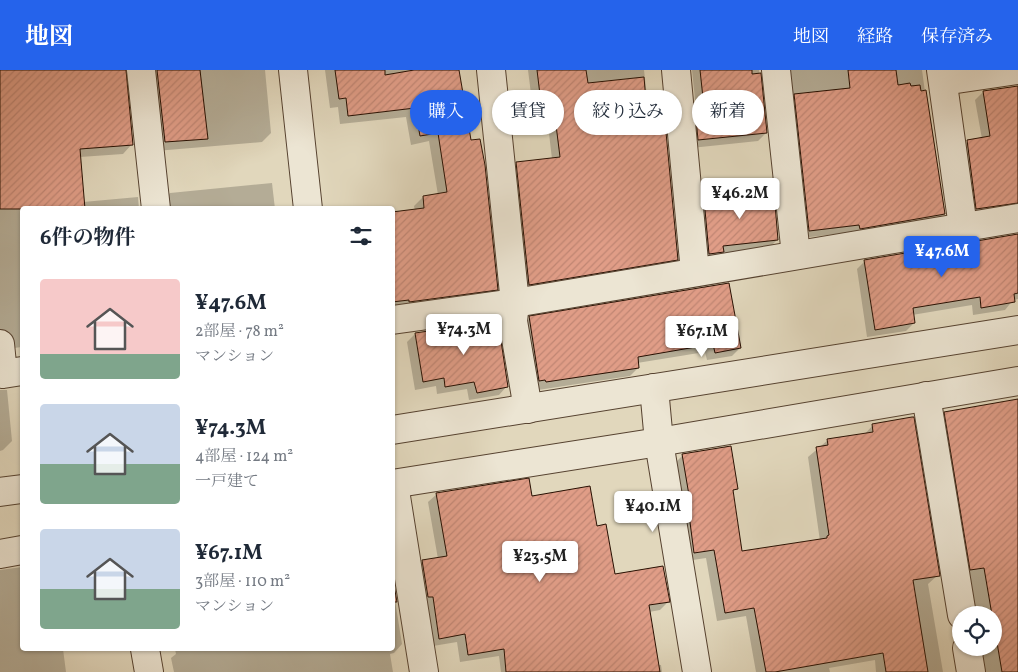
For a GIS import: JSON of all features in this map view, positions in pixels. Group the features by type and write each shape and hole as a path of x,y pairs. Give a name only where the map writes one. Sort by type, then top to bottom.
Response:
{"street":[{"path":"141,70 156,206"},
{"path":"293,70 308,206"},
{"path":"491,70 515,303 513,321 528,409"},
{"path":"676,70 696,272"},
{"path":"776,70 796,255"},
{"path":"963,227 942,76 1017,70"},
{"path":"395,320 515,303 1018,218"},
{"path":"395,430 1018,330"},
{"path":"0,344 3,374 20,371"},
{"path":"395,484 659,442 1018,380"},
{"path":"654,388 659,442 697,672"},
{"path":"926,396 961,606"},
{"path":"0,492 20,489"},
{"path":"395,496 424,672"},
{"path":"0,554 20,550"},
{"path":"146,651 149,672"},
{"path":"968,656 971,672"}],"building":[{"path":"0,70 126,70 133,145 80,149 85,206 20,206 20,209 0,209"},
{"path":"157,70 200,70 208,139 165,142"},
{"path":"335,70 385,70 385,75 414,70 459,70 462,90 410,90 410,109 348,116 346,98 339,99"},
{"path":"537,70 586,70 588,83 644,77 645,90 574,90 574,135 666,135 678,260 529,285 516,162 560,157 557,135 564,135 564,90 539,90"},
{"path":"700,70 752,70 752,74 761,73 763,90 702,90"},
{"path":"848,70 896,70 898,85 910,83 911,86 920,85 921,91 926,90 945,214 860,229 859,225 809,231 794,94 850,88"},
{"path":"1018,86 1018,203 976,209 967,140 990,136 983,91"},
{"path":"764,103 767,133 764,133"},
{"path":"438,135 470,135 471,140 480,139 485,165 498,290 409,302 409,300 395,302 395,212 424,208 423,196 447,192"},
{"path":"698,135 747,135 698,140"},
{"path":"774,192 778,240 723,246 724,252 709,254 704,199"},
{"path":"1018,234 1018,293 1014,294 1015,302 981,308 980,297 913,308 915,323 875,330 864,260"},
{"path":"729,283 741,348 715,353 713,344 638,357 639,368 546,382 545,380 539,381 529,316"},
{"path":"498,321 508,387 477,393 474,382 445,387 444,378 423,382 415,333"},
{"path":"1018,399 1018,672 1002,672 999,656 1002,656 1002,606 990,606 984,568 970,570 944,412"},
{"path":"914,417 940,576 913,580 928,672 886,672 883,653 766,672 754,608 725,613 714,550 694,553 688,507 691,507 682,454 731,446 738,489 733,490 742,551 827,538 829,535 816,447 828,445 827,439 873,432 872,424"},
{"path":"529,478 532,496 590,486 597,526 606,524 615,574 663,566 670,602 649,605 660,672 506,672 504,649 468,655 465,634 439,639 433,597 428,597 422,560 447,556 436,493"}]}
